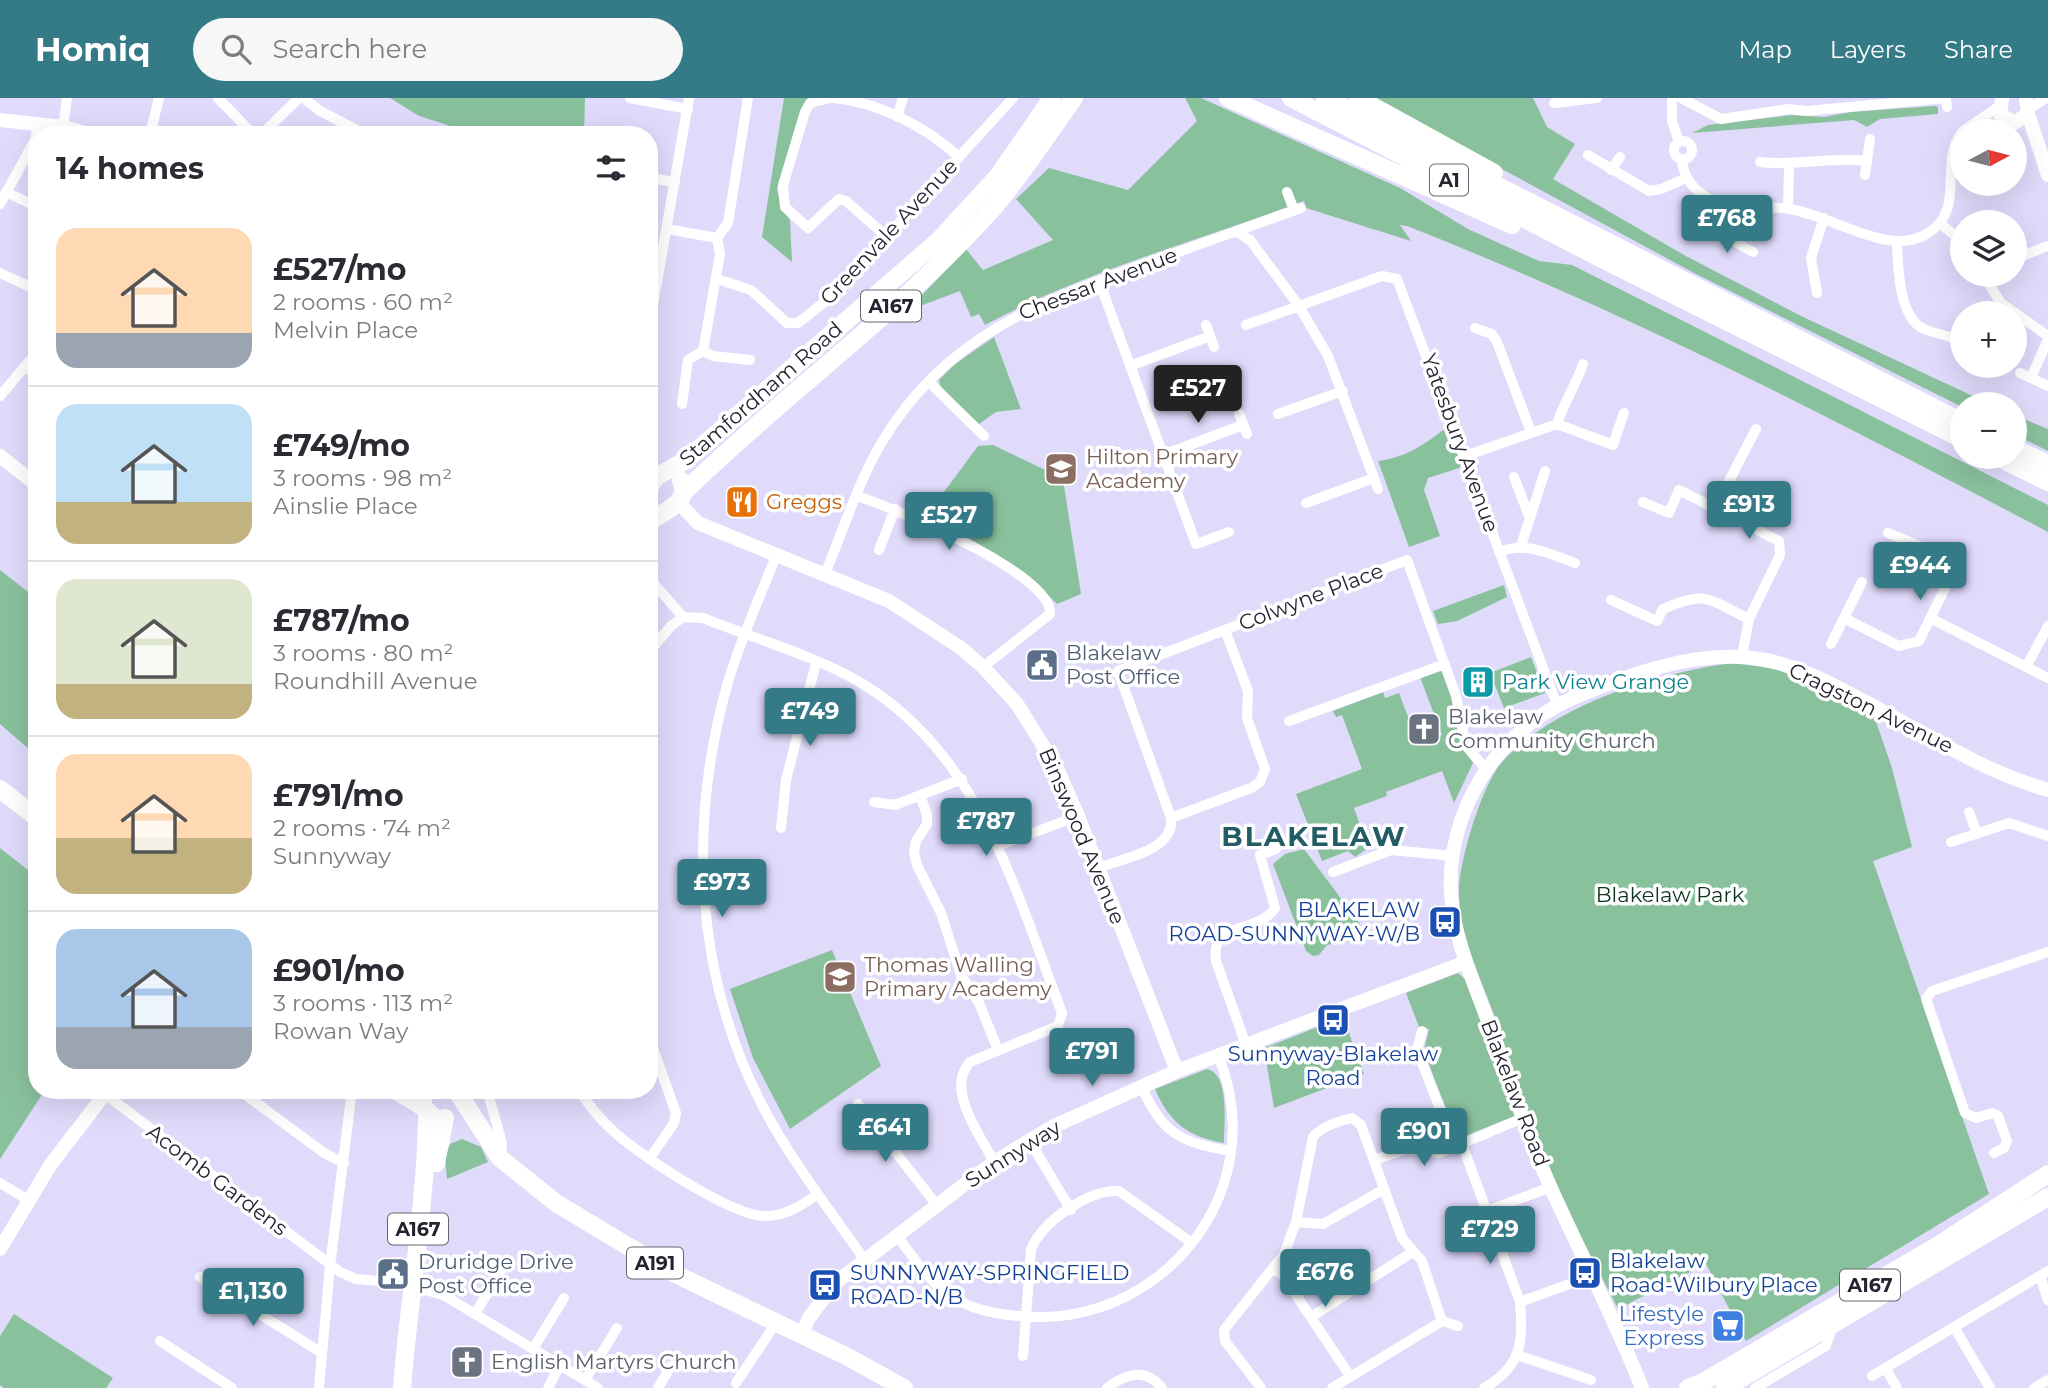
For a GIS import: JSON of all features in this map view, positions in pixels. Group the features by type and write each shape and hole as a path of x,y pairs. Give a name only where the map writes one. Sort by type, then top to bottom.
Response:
{"main road":[{"name":"Stamfordham Road","path":"658,477 693,454 937,241 998,176 1052,98"},
{"name":"Stamfordham Road","path":"658,515 906,293 976,226 1018,177 1074,98"},
{"path":"1228,98 1536,235 1608,253"},
{"name":"A1","path":"1291,98 1950,416"},
{"name":"A1","path":"1325,98 1608,253 1950,433"},
{"path":"1358,98 1550,205 1608,253"},
{"path":"2027,454 2048,464"},
{"path":"2021,469 2048,482"},
{"path":"658,480 681,480 677,501 658,506"},
{"path":"0,789 28,811"},
{"path":"447,1118 458,1107 457,1099"},
{"name":"A191","path":"462,1099 500,1158 546,1196 668,1271 904,1388"},
{"path":"424,1104 435,1119 447,1118 484,1134"},
{"name":"A167","path":"416,1286 424,1180 424,1104"},
{"name":"A167","path":"402,1388 406,1344 439,1142 447,1118"},
{"name":"A167","path":"1688,1388 1717,1374 1937,1246 2048,1174"},
{"name":"A167","path":"1725,1388 2048,1197"}],"street":[{"path":"62,126 67,98"},
{"path":"152,126 159,98"},
{"path":"218,98 245,126"},
{"path":"271,126 301,98 349,126"},
{"path":"630,98 689,103 658,278"},
{"path":"682,404 688,360 703,351 718,279 720,254 717,239 729,223 748,98"},
{"path":"808,228 785,207 783,185 810,103 832,98 847,99 897,117 926,130 959,157"},
{"path":"897,117 903,98"},
{"name":"Greenvale Avenue","path":"718,279 751,290 787,323 798,323 832,296 1013,98"},
{"path":"1554,103 1597,98"},
{"path":"1672,98 1671,121 1679,142 1675,153 1682,160 1686,178 1710,199 1788,209 1897,241 1918,238 1940,223 1952,196"},
{"path":"1681,98 1694,100 1721,118 1789,109 1806,111 1946,98 1947,107"},
{"path":"1986,119 2012,107 2046,98"},
{"path":"2012,107 2048,174"},
{"path":"0,120 56,126"},
{"path":"1865,175 1870,139"},
{"path":"0,204 28,152"},
{"path":"1588,155 1649,191 1686,178"},
{"path":"1611,170 1620,157"},
{"path":"1760,162 1789,165 1845,158 1867,161"},
{"path":"1788,209 1789,165"},
{"path":"658,179 675,182"},
{"path":"6,192 28,203"},
{"name":"Chessar Avenue","path":"825,574 881,442 929,382 978,339 1014,316 1099,281 1297,209 1287,192"},
{"path":"800,237 839,199 846,201 886,236"},
{"path":"1731,240 1740,222 1741,205"},
{"path":"1817,293 1811,258 1824,218"},
{"path":"1940,223 1950,232"},
{"path":"667,229 717,239"},
{"path":"1236,231 1250,240 1299,306 1328,356 1376,483 1306,503"},
{"path":"1716,231 1753,251"},
{"path":"1897,241 1901,283 1914,322 1925,330 1950,337"},
{"path":"2027,254 2048,246"},
{"path":"0,273 28,286"},
{"name":"Yatesbury Avenue","path":"1299,306 1382,276 1397,279 1558,705"},
{"path":"1099,281 1196,544 1229,532"},
{"path":"1991,287 2001,303 2048,338 2025,376 2048,386"},
{"path":"1246,325 1299,306"},
{"path":"1475,328 1492,334 1497,342 1531,432"},
{"path":"1130,366 1210,336"},
{"path":"703,351 713,356 750,360"},
{"path":"0,396 28,363"},
{"path":"1557,424 1567,394 1576,385 1583,364"},
{"path":"929,382 985,436"},
{"path":"1278,414 1343,391"},
{"path":"1465,456 1557,424 1613,445 1624,413"},
{"path":"1163,455 1243,424"},
{"path":"1715,508 1756,429"},
{"path":"0,456 28,478"},
{"path":"1521,546 1545,471"},
{"path":"1514,477 1529,516"},
{"path":"1643,502 1668,513 1679,490 1771,534 1781,548 1749,619 1742,656"},
{"path":"857,496 895,509 985,553 1045,599 1050,614 984,667"},
{"name":"Binswood Avenue","path":"677,501 698,523 889,601 934,629 984,667 1017,704 1039,736 1078,816 1177,1071"},
{"path":"879,550 895,509"},
{"path":"1844,618 1899,646 1907,647 1919,641 1950,578 1949,564 1944,559 1888,533"},
{"path":"1499,552 1521,546 1574,563"},
{"path":"777,554 729,681 708,768 702,850 706,923 725,1011 753,1087 785,1146 864,1259"},
{"name":"Colwyne Place","path":"1228,629 1407,560 1462,717 1466,747 1486,769"},
{"path":"1831,644 1862,582"},
{"path":"658,588 683,617"},
{"path":"1611,600 1657,621 1663,608 1691,597 1703,596 1749,619"},
{"path":"658,641 683,617 703,618 846,675 878,694 931,739 962,779 998,846 1062,1013 1058,1026 970,1062 959,1080 964,1103 994,1162"},
{"path":"1930,618 2048,678"},
{"path":"2026,667 2048,626"},
{"path":"1098,868 1160,845 1169,837 1171,818 1118,671 1228,629 1248,691 1247,718 1265,769 1260,782 1251,788 1171,818"},
{"name":"Cragston Avenue","path":"1476,785 1486,769 1523,728 1558,705 1675,663 1709,657 1742,656 1801,670 2005,775 2048,790"},
{"path":"780,828 786,780 816,663"},
{"path":"1289,721 1445,664"},
{"path":"874,802 895,805 962,779"},
{"name":"Blakelaw Road","path":"1476,785 1466,809 1454,856 1451,891 1457,937 1551,1187 1614,1318 1642,1388"},
{"path":"920,795 927,815 927,824 916,841 914,853 917,865 941,913 961,975 979,1003 998,1050"},
{"path":"1969,811 1977,834"},
{"path":"998,846 1078,816"},
{"path":"1951,842 2009,823 2048,836"},
{"path":"1246,1045 1216,961 1214,948 1216,940 1223,935 1269,918 1275,908 1260,855 1276,849"},
{"path":"1333,872 1391,850 1454,856"},
{"path":"1994,1153 2004,1148 2007,1141 1998,1116 1992,1112 1976,1118 1965,1113 1926,999 1928,994 2048,952"},
{"name":"Sunnyway","path":"801,1335 809,1318 835,1283 936,1204 1030,1140 1141,1085 1466,962"},
{"path":"1422,1031 1417,1050 1487,1211 1520,1301 1522,1320 1517,1355 1503,1377 1484,1388"},
{"path":"1401,1056 1417,1050"},
{"path":"896,1234 940,1289 989,1312 1027,1317 1062,1316 1121,1300 1164,1275 1192,1244 1218,1200 1231,1151 1232,1107 1227,1078 1218,1055"},
{"path":"650,1158 674,1123 676,1113 658,1062"},
{"path":"1141,1085 1151,1108 1175,1136 1194,1144 1231,1151"},
{"path":"0,1249 28,1200 101,1099"},
{"name":"Acomb Gardens","path":"115,1099 330,1266 356,1279 416,1286 445,1296 598,1388"},
{"path":"251,1099 324,1153 344,1163"},
{"path":"319,1388 330,1266 351,1099"},
{"path":"490,1099 502,1143 500,1158"},
{"path":"586,1099 611,1130 650,1158 713,1196 762,1216 778,1216 818,1194"},
{"path":"858,1104 936,1204"},
{"path":"1374,1160 1407,1149 1435,1154 1523,1118"},
{"path":"1261,1388 1223,1335 1284,1254 1296,1222 1313,1137 1319,1130 1345,1120 1357,1120 1362,1125 1402,1238 1411,1252 1422,1261 1442,1321"},
{"path":"1030,1140 1071,1210"},
{"path":"0,1183 28,1200"},
{"path":"1487,1211 1551,1187"},
{"path":"1296,1222 1323,1224 1384,1189"},
{"path":"1023,1356 1031,1249 1047,1226 1071,1210 1093,1196 1109,1190 1119,1191 1192,1244"},
{"path":"1311,1317 1411,1252"},
{"path":"475,1314 506,1262"},
{"path":"1274,1270 1282,1274 1350,1376"},
{"path":"1872,1376 2044,1274 2048,1300"},
{"path":"200,1277 322,1353"},
{"path":"1520,1301 1583,1279"},
{"path":"533,1349 564,1298"},
{"path":"1332,1388 1442,1321 1458,1325"},
{"path":"736,1383 776,1323"},
{"path":"1755,1388 1826,1346 1832,1325"},
{"path":"585,1380 617,1328"},
{"path":"1954,1328 1990,1388"},
{"path":"160,1341 232,1388"},
{"path":"1517,1355 1591,1380"},
{"path":"548,1388 560,1365"},
{"path":"658,1388 671,1366"},
{"path":"1886,1368 1897,1388"},
{"path":"1107,1388 1115,1382 1143,1374 1153,1377 1162,1388"},
{"path":"2034,1388 2048,1380"}],"green space":[{"path":"390,98 585,98 584,126 449,126 419,116"},
{"path":"784,98 812,98 802,108 777,189 781,207 790,220 792,262 762,237"},
{"path":"1185,98 1201,98 1400,188 1468,229 1539,261 1572,265 1950,456 1950,469 1977,469 2048,505 2048,532 1811,409 1571,295 1407,226 1400,225 1411,241 1306,208 1304,201 1062,288 985,325 979,314 971,317 960,291 907,311 966,249 983,270 1053,240 1016,199 1049,168 1128,190 1197,121"},
{"path":"1371,98 1533,98 1547,127 1575,144 1553,179 1684,255 1801,316 1964,392 1950,392 1950,401 1694,273"},
{"path":"1938,107 1938,114 1880,119 1867,127 1854,120 1692,133 1708,125 1793,115 1824,117 1851,112"},
{"path":"994,337 1021,409 996,412 979,424 941,389 939,380 955,364"},
{"path":"2027,420 2048,429 2048,451 2027,440"},
{"path":"1447,427 1461,464 1459,468 1428,478 1424,490 1440,536 1409,547 1378,461 1398,457 1415,449"},
{"path":"993,445 1043,469 1061,467 1081,594 1057,604 1029,578 998,556 931,519 944,492 978,446"},
{"path":"0,570 28,592 28,748 0,724"},
{"path":"1504,585 1507,597 1457,621 1438,624 1433,611"},
{"path":"1531,657 1545,693 1504,708 1490,673"},
{"name":"Blakelaw Park","path":"1733,663 1778,669 1873,713 1892,768 1912,847 1873,861 1989,1194 1746,1341 1706,1264 1618,1309 1568,1214 1529,1118 1470,952 1462,921 1459,890 1468,842 1487,786 1503,761 1524,741 1550,723 1609,694 1673,674"},
{"path":"1440,670 1446,672 1464,749 1473,763 1454,803 1442,771 1386,792 1387,796 1354,808 1368,848 1355,857 1348,851 1322,861 1296,794 1362,769 1342,715 1336,717 1333,711 1383,692 1385,698 1399,693 1418,743 1442,735 1420,677"},
{"path":"0,848 28,870 28,1099 39,1099 0,1159"},
{"path":"1304,849 1360,924 1353,940 1327,945 1319,955 1313,956 1306,951 1273,864 1285,854"},
{"path":"832,950 881,1066 790,1129 753,1058 730,989"},
{"path":"1458,973 1467,981 1517,1115 1460,1138 1427,1058 1425,1049 1429,1029 1419,1027 1406,993"},
{"path":"1343,1017 1364,1074 1274,1108 1264,1048"},
{"path":"1207,1069 1214,1073 1222,1089 1225,1112 1224,1143 1200,1137 1181,1126 1167,1111 1155,1089"},
{"path":"462,1139 481,1147 488,1162 447,1179 445,1158 450,1144"},
{"path":"14,1314 113,1378 106,1388 4,1388 0,1385 0,1336"}],"place":[{"name":"Hilton Primary Academy","path":"1061,469"},
{"name":"Greggs","path":"742,502"},
{"name":"Blakelaw Post Office","path":"1042,665"},
{"name":"Park View Grange","path":"1478,682"},
{"name":"Blakelaw Community Church","path":"1424,729"},
{"name":"BLAKELAW ROAD-SUNNYWAY-W/B","path":"1445,922"},
{"name":"Thomas Walling Primary Academy","path":"840,977"},
{"name":"Sunnyway-Blakelaw Road","path":"1333,1020"},
{"name":"Blakelaw Road-Wilbury Place","path":"1585,1273"},
{"name":"Druridge Drive Post Office","path":"393,1274"},
{"name":"SUNNYWAY-SPRINGFIELD ROAD-N/B","path":"825,1285"},
{"name":"Lifestyle Express","path":"1728,1326"},
{"name":"English Martyrs Church","path":"467,1362"}],"district":[{"name":"BLAKELAW","path":"1314,836"}]}
